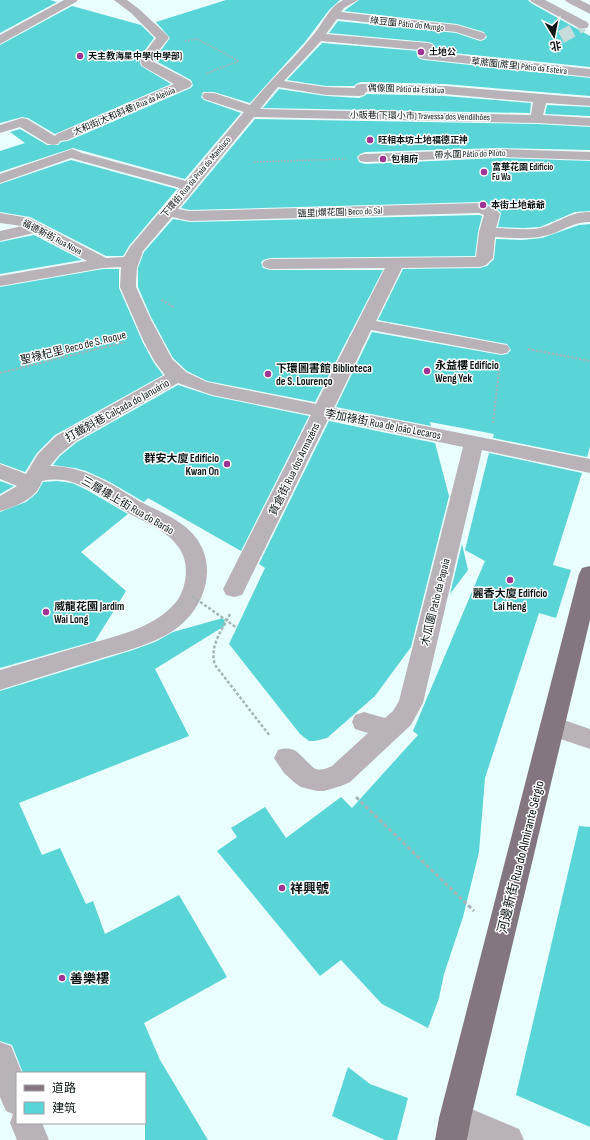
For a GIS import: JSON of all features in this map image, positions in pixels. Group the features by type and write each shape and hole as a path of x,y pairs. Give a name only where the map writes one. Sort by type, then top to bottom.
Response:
{"main road":[{"name":"河邊新街 Rua do Almirante Sérgio","path":"453,1129 590,574"}],"street":[{"path":"0,40 72,0"},
{"path":"120,0 135,11 163,38 146,59 146,63 183,83"},
{"name":"下環街 Rua da Praia do Manduco","path":"178,376 164,363 128,287 127,274 129,262 136,250 275,83 318,37 340,6 352,0"},
{"path":"536,0 583,25"},
{"path":"577,1 590,10"},
{"name":"綠豆圍 Pátio do Mungo","path":"333,15 457,29 480,36"},
{"name":"草蓆圍(蓆里) Pátio da Esteira","path":"318,37 428,47 424,56 590,73"},
{"name":"大和街(大和斜巷) Rua da Aleluia","path":"0,129 22,122 57,139 183,83"},
{"name":"偶像圍 Pátio da Estátua","path":"275,83 326,91 359,92 361,88 445,90 590,102"},
{"name":"小販巷(下環小市) Travessa dos Vendilhões","path":"209,96 252,111 537,119 590,122"},
{"path":"537,119 540,99"},
{"path":"0,179 72,153 77,156 189,186"},
{"name":"帶水圍 Pátio do Piloto","path":"365,158 499,153 590,156"},
{"name":"鹽里(爛花園) Beco do Sal","path":"168,211 190,216 479,208 487,210 492,214 487,232 485,258 480,262 270,264"},
{"path":"487,232 535,233 544,231 576,217 590,217"},
{"name":"福德新街 Rua Nova","path":"0,218 23,220 103,263"},
{"path":"0,236 37,228"},
{"path":"0,281 103,263 129,262"},
{"name":"貨倉街 Rua dos Armazéns","path":"234,589 322,412 367,314 396,263"},
{"path":"367,314 501,349"},
{"name":"李加祿街 Rua de João Lecaros","path":"178,376 192,383 212,389 590,466"},
{"name":"打鐵斜巷 Calçada do Januário","path":"33,480 44,460 62,441 178,376"},
{"name":"木瓜圍 Patio da Papaia","path":"287,758 299,772 307,778 317,780 332,779 341,774 402,718 411,703 482,444"},
{"path":"0,471 33,480 19,495 0,504"},
{"name":"三層樓上街 Rua do Barão","path":"0,680 139,637 166,624 176,615 192,596 198,574 197,564 189,545 173,530 82,478 62,473 33,480"},
{"path":"364,722 389,729"},
{"path":"552,726 590,739"},
{"path":"0,1057 16,1097"},
{"path":"26,1124 33,1140"},
{"path":"453,1129 508,1140"}],"path":[{"path":"183,83 239,61 197,39"},
{"path":"254,162 365,158"},
{"name":"聖祿杞里 Beco de S. Roque","path":"0,373 151,336"},
{"path":"523,348 590,361"},
{"path":"482,444 501,349"},
{"path":"234,589 236,601 213,649 213,659 215,665 287,758"},
{"path":"192,596 237,628"},
{"path":"355,796 500,936"}],"building":[{"path":"0,0 50,0 57,2 0,33"},
{"path":"226,0 340,0 329,10 305,42 250,103 214,92 203,92 201,97 204,100 241,113 185,179 73,148 0,172 0,151 25,143 10,132 20,129 47,145 58,145 61,142 68,141 191,88 193,85 191,80 154,60 170,38 156,22"},
{"path":"359,0 528,0 590,36 590,67 434,51 435,46 428,42 329,33 338,21 456,33 480,41 487,37 484,32 457,24 344,11"},
{"path":"72,6 141,25 154,38 139,58 141,66 171,84 55,134 28,118 22,117 0,123 0,45"},
{"path":"322,43 418,51 417,56 424,60 590,78 590,96 445,84 361,82 354,86 326,86 287,80"},
{"path":"279,89 326,96 359,98 367,94 445,96 531,103 530,113 263,108"},
{"path":"547,105 590,107 590,116 545,114"},
{"path":"255,119 537,124 590,127 590,150 499,148 365,152 357,157 359,162 365,164 499,158 590,161 590,211 575,212 540,227 524,228 498,227 501,213 494,206 479,202 190,210 181,208"},
{"path":"71,160 177,189 129,246 123,256 106,256 30,217 0,212 0,184"},
{"path":"482,216 475,256 270,258 263,260 261,263 263,268 270,270 383,270 315,402 207,381 187,371 173,358 151,317 138,287 138,268 144,252 173,219 190,222"},
{"path":"590,224 590,447 587,457 493,438 494,434 430,422 431,426 336,407 372,332 501,355 507,354 511,350 507,344 378,320 403,269 480,268 487,266 494,259 496,239 522,240 542,238 579,225"},
{"path":"34,235 82,260 0,274 0,242"},
{"path":"103,269 119,269 119,288 143,343 154,363 163,375 55,435 37,453 25,472 0,463 0,287"},
{"name":"群安大廈 Edifício Kwan On","path":"178,385 212,396 309,416 241,551 148,498 144,502 108,481 86,471 53,465 60,456 77,442"},
{"path":"329,421 435,443 449,496 411,647 375,696 327,738 309,741 300,734 229,644 265,568 259,564"},
{"path":"489,453 582,473 553,565 571,570 556,618 539,613 485,778 479,852 463,917 444,974 439,998 428,1028 382,1004 341,960 320,976 217,851 237,837 231,828 265,807 286,838 341,797 352,808 418,735 413,731 485,561 465,550"},
{"path":"0,481 14,486 0,494"},
{"path":"57,481 72,483 128,514 81,552 126,591 95,641 0,668 0,512 26,502 37,493 43,482"},
{"path":"462,544 468,570 450,594"},
{"path":"223,618 226,625 155,669 189,736 19,803 42,855 60,848 86,904 93,901 105,934 179,895 227,977 144,1023 160,1060 208,1140 145,1140 146,1072 23,1072 12,1045 0,1041 0,691 133,650 155,642 173,632"},
{"path":"579,826 590,827 590,1127 516,1095"},
{"path":"348,1067 370,1084 408,1098 397,1140 385,1140 332,1116"}],"tunnel":[{"path":"561,37 583,25"}],"place":[{"name":"土地公","path":"421,52"},
{"name":"天主教海星中學(中學部)","path":"80,56"},
{"name":"旺相本坊土地福德正神","path":"370,140"},
{"name":"包相府","path":"383,159"},
{"name":"富華花園 Edifício Fu Wa","path":"484,172"},
{"name":"本街土地爺爺","path":"483,205"},
{"name":"永益樓 Edifício Weng Yek","path":"427,371"},
{"name":"下環圖書館 Biblioteca de S. Lourenço","path":"268,374"},
{"name":"群安大廈 Edifício Kwan On","path":"227,464"},
{"name":"麗香大廈 Edifício Lai Heng","path":"510,580"},
{"name":"威龍花園 Jardim Wai Long","path":"46,612"},
{"name":"祥興號","path":"282,888"},
{"name":"善樂樓","path":"62,978"}]}
